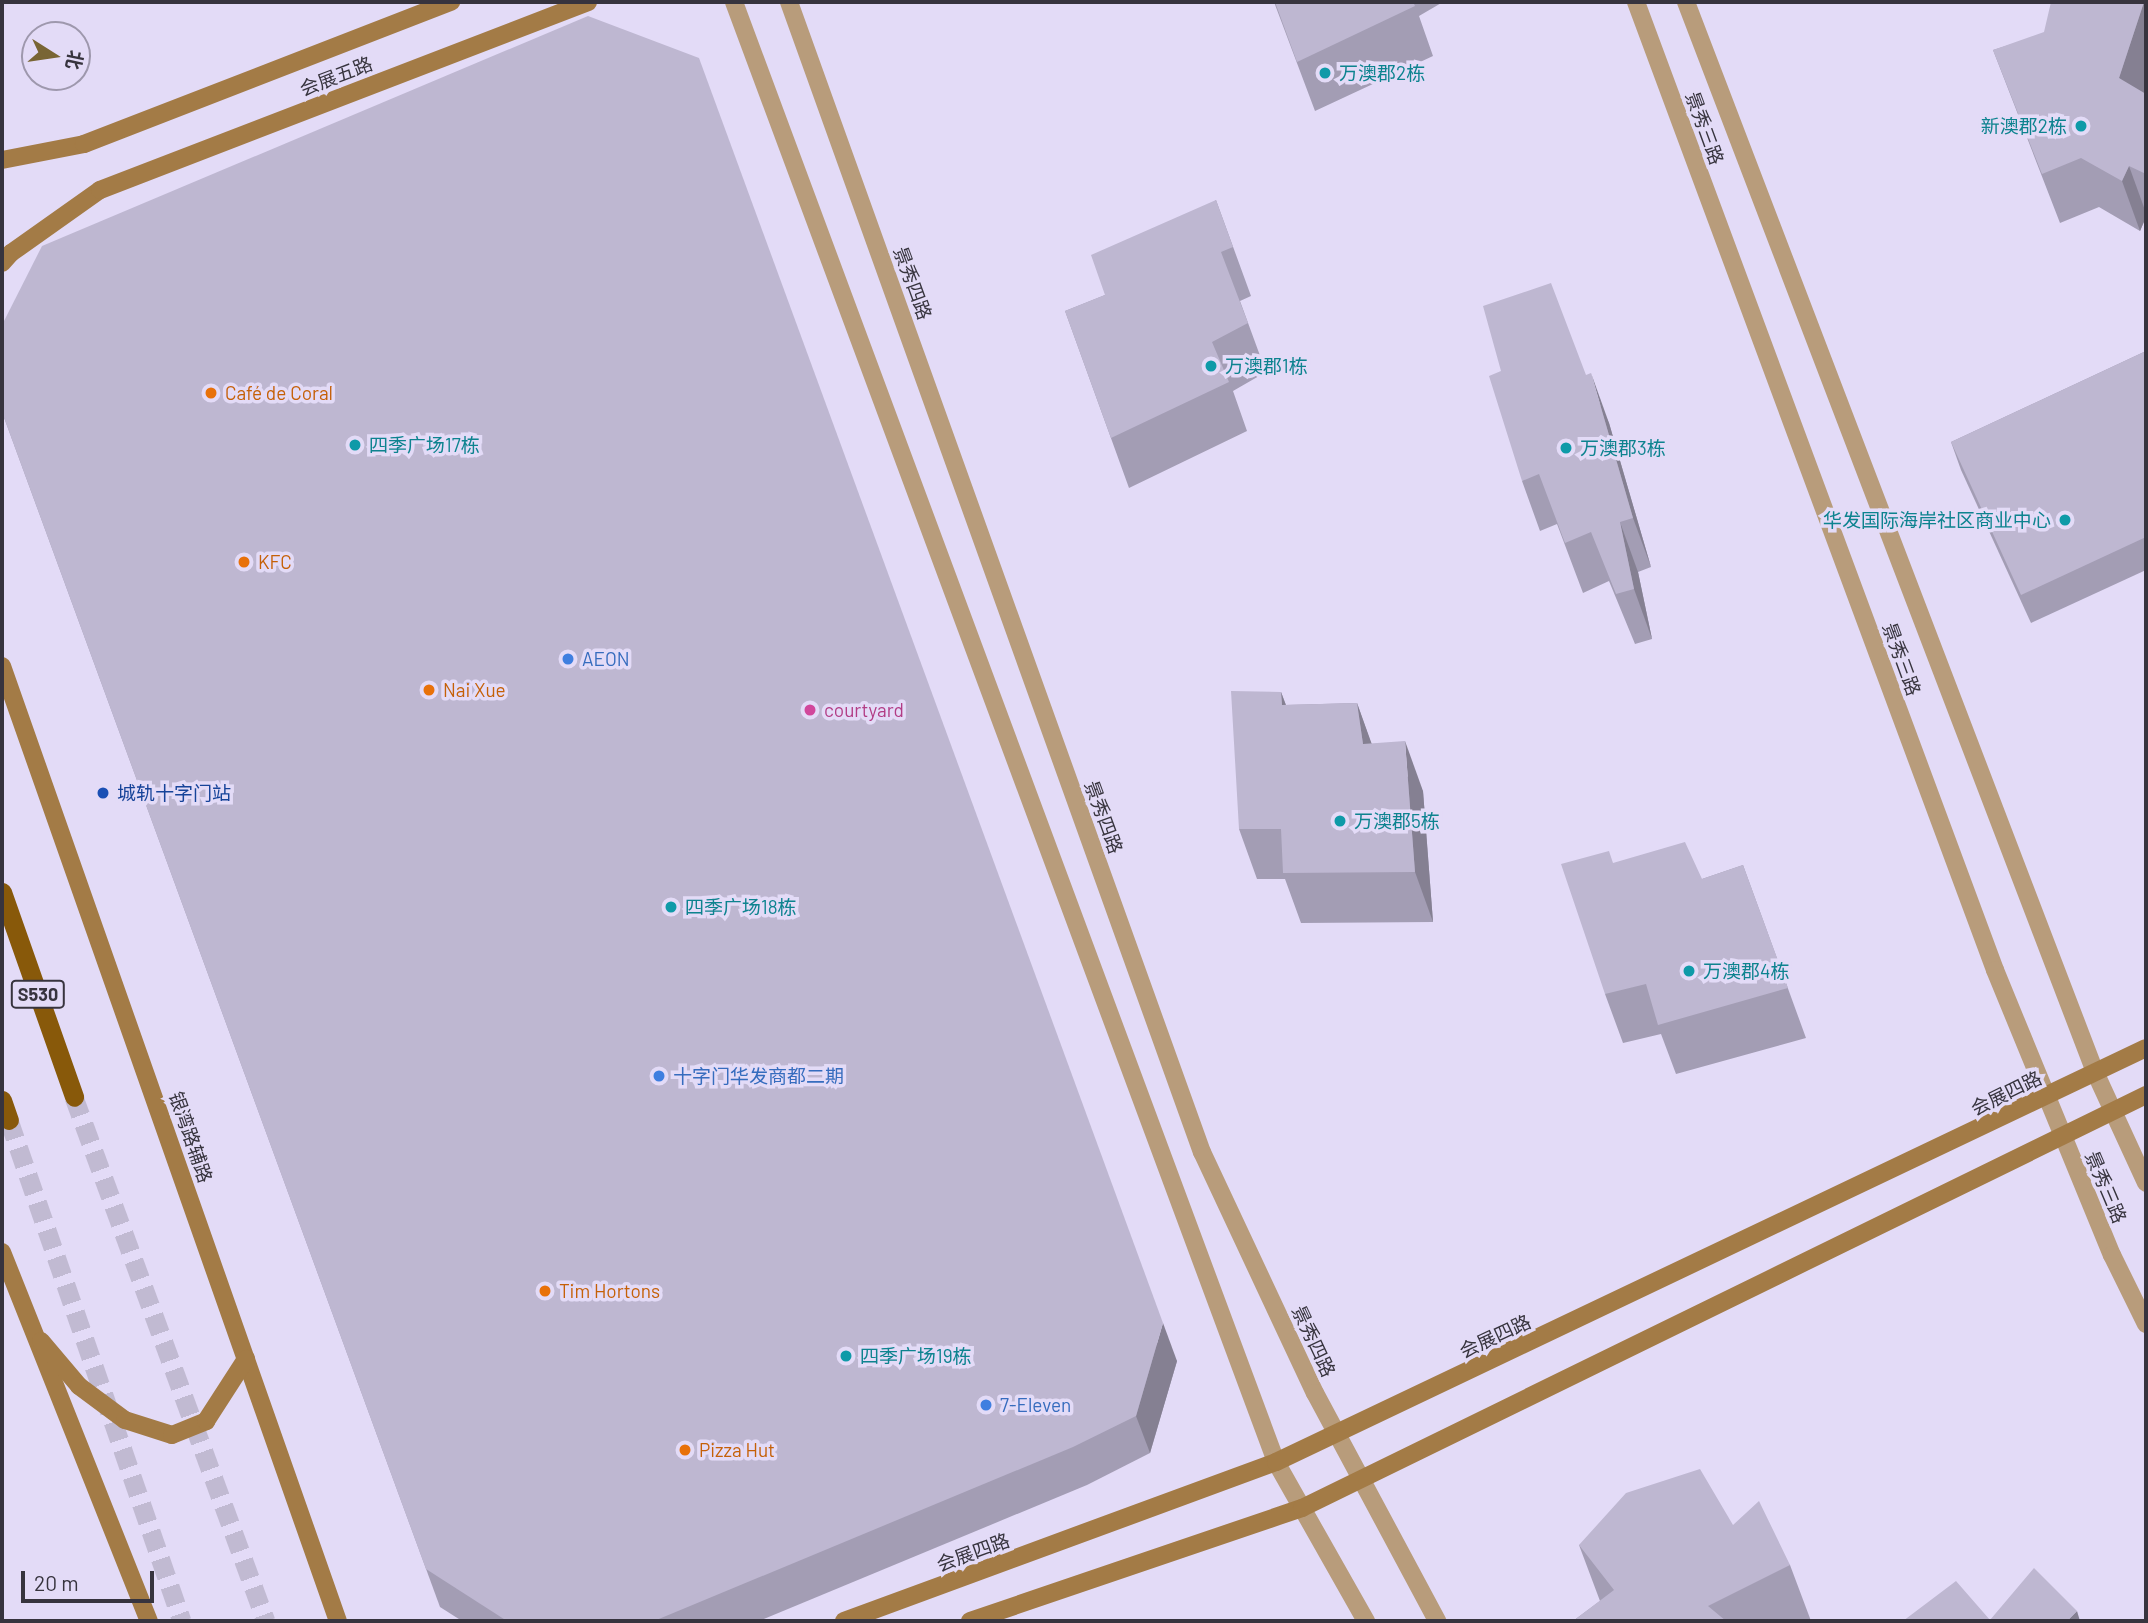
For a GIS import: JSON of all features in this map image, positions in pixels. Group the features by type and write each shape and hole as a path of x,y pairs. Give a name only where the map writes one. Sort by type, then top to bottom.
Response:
{"highway":[{"name":"S530","path":"2,892 74,1097"},
{"path":"2,1100 9,1120"}],"main road":[{"name":"会展五路","path":"2,160 84,144 451,2"},
{"name":"会展五路","path":"2,263 11,253 100,190 587,2"},
{"name":"银湾路辅路","path":"2,666 338,1621"},
{"name":"会展四路","path":"844,1621 1276,1462 2146,1048"},
{"path":"970,1621 1302,1508 2146,1095"},
{"path":"2,1252 29,1327 149,1621"},
{"path":"29,1327 79,1386 125,1420 172,1435 206,1421 246,1359"}],"street":[{"path":"734,2 1276,1462 1366,1621"},
{"name":"景秀四路","path":"789,2 1202,1152 1336,1433 1437,1621"},
{"name":"景秀三路","path":"1636,2 1995,970 2112,1255 2146,1324"},
{"name":"景秀三路","path":"1686,2 2095,1072 2146,1183"}],"building":[{"path":"1275,2 1413,2 1415,6 1297,62"},
{"name":"新澳郡2栋","path":"2051,2 2144,2 2119,78 2146,94 2146,174 2129,166 2122,181 2081,158 2042,174 1993,50 2044,32"},
{"name":"十字门华发商都二期","path":"588,16 699,58 1163,1323 1136,1416 1073,1447 654,1621 507,1621 426,1569 2,412 2,325 42,246"},
{"path":"1216,200 1233,247 1221,252 1248,323 1212,342 1229,382 1111,438 1065,311 1105,295 1091,255"},
{"name":"万澳郡3栋","path":"1551,283 1586,375 1591,373 1633,518 1620,522 1634,589 1616,594 1591,532 1565,543 1539,474 1522,481 1489,376 1501,371 1483,306"},
{"name":"华发国际海岸社区商业中心","path":"2146,351 2146,537 2021,595 1951,442"},
{"path":"1231,691 1281,692 1282,705 1357,703 1363,744 1405,741 1415,872 1283,873 1281,829 1239,829"},
{"path":"1685,842 1702,879 1743,865 1788,988 1658,1025 1646,984 1605,994 1561,864 1609,851 1613,863"},
{"path":"1700,1469 1733,1525 1759,1501 1790,1565 1708,1606 1726,1621 1573,1621 1614,1590 1579,1545 1626,1493"},
{"path":"2034,1568 2077,1611 2067,1621 1903,1621 1956,1581 1990,1620"}],"tunnel":[{"path":"74,1097 266,1621"},
{"path":"9,1120 182,1621"}],"place":[{"name":"万澳郡2栋","path":"1325,73"},
{"name":"新澳郡2栋","path":"2081,126"},
{"name":"万澳郡1栋","path":"1211,366"},
{"name":"Café de Coral","path":"211,393"},
{"name":"四季广场17栋","path":"355,445"},
{"name":"万澳郡3栋","path":"1566,448"},
{"name":"华发国际海岸社区商业中心","path":"2065,520"},
{"name":"KFC","path":"244,562"},
{"name":"AEON","path":"568,659"},
{"name":"Nai Xue","path":"429,690"},
{"name":"courtyard","path":"810,710"},
{"name":"城轨十字门站","path":"103,793"},
{"name":"万澳郡5栋","path":"1340,821"},
{"name":"四季广场18栋","path":"671,907"},
{"name":"万澳郡4栋","path":"1689,971"},
{"name":"十字门华发商都二期","path":"659,1076"},
{"name":"Tim Hortons","path":"545,1291"},
{"name":"四季广场19栋","path":"846,1356"},
{"name":"7-Eleven","path":"986,1405"},
{"name":"Pizza Hut","path":"685,1450"}]}
